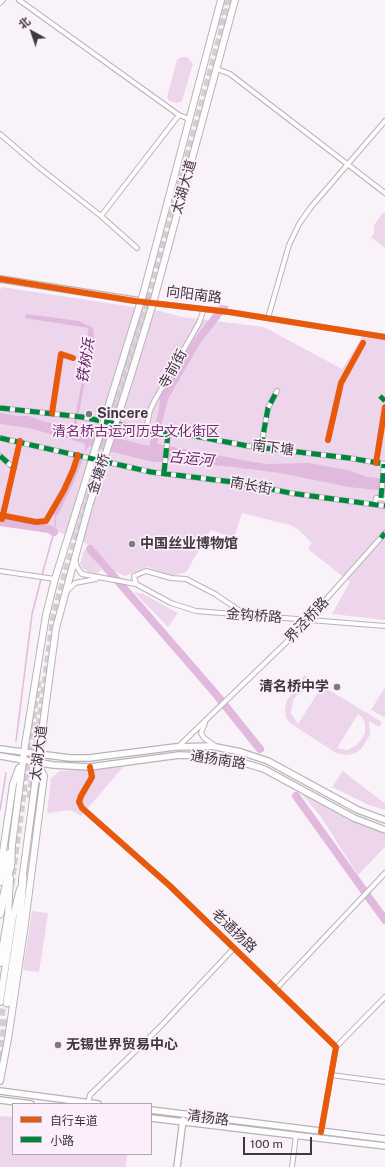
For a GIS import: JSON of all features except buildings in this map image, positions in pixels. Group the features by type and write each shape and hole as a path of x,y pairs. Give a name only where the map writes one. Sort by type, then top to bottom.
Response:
{"highway":[{"path":"0,914 11,862"},
{"path":"4,1002 20,917 23,877"}],"main road":[{"name":"太湖大道","path":"0,963 8,914 12,845 24,752 45,622 55,579 141,301 221,0"},
{"name":"太湖大道","path":"131,375 153,302 235,0"},
{"name":"向阳南路","path":"0,279 153,302"},
{"name":"金塘桥","path":"89,506 131,375"},
{"name":"太湖大道","path":"23,877 38,754 55,635 63,596 89,506"},
{"name":"通扬南路","path":"0,749 89,758 196,745 240,752 268,761 358,810 385,820"},
{"name":"通扬南路","path":"0,756 69,767 90,767 179,755 204,756 238,761 264,769 354,818 385,830"},
{"path":"0,872 13,784 23,760"},
{"path":"0,1081 8,1039 24,931 44,776 37,762"},
{"path":"0,882 12,845"},
{"path":"0,1092 88,1103"},
{"path":"0,1100 23,1103"},
{"name":"清扬路","path":"152,1110 385,1140"},
{"path":"177,1167 184,1114"},
{"name":"清扬路","path":"152,1118 385,1146"}],"street":[{"path":"0,3 3,0"},
{"path":"19,0 179,115 189,120"},
{"path":"216,69 230,74 385,193"},
{"path":"101,216 179,115"},
{"path":"268,318 289,245 299,224 311,207 385,121"},
{"path":"0,134 63,187 101,216 137,248"},
{"name":"向阳南路","path":"153,302 229,312 316,328 385,337"},
{"name":"寺前街","path":"148,431 150,410 206,309"},
{"path":"261,447 268,408 277,391"},
{"path":"0,408 75,417 148,431"},
{"name":"南下塘","path":"148,431 162,433 173,432 261,447 384,464"},
{"path":"164,473 168,433"},
{"name":"南长街","path":"0,438 164,473 242,483 290,493 385,506"},
{"path":"0,456 14,468"},
{"path":"375,505 381,498 384,464"},
{"name":"界泾桥路","path":"179,746 309,619 383,539 385,533"},
{"name":"金钩桥路","path":"75,555 77,567 82,574 136,584 183,608 196,611 385,626"},
{"path":"0,571 55,579"},
{"path":"136,584 134,576 146,571 171,578 186,579 196,582 215,594 240,611 241,615"},
{"path":"63,596 75,583 83,580 103,578"},
{"path":"207,719 201,733 204,738 217,748"},
{"name":"老通扬路","path":"90,767 92,777 79,802 82,808 170,886 336,1047"},
{"path":"276,989 385,873"},
{"path":"88,1103 90,1095 159,1028 234,948"},
{"path":"321,1132 336,1047 385,997"},
{"path":"331,1075 385,1082"},
{"path":"292,1167 296,1135"}],"green space":[{"path":"181,57 187,57 193,64 182,101 177,103 169,101 167,97 177,60"},
{"path":"385,213 385,248 371,237 374,234 374,225 382,214"},
{"name":"清名桥古运河历史文化街区","path":"2,287 160,311 182,317 264,327 342,369 362,337 385,340 385,620 332,614 350,582 308,549 312,543 299,530 290,525 242,513 234,538 211,530 186,572 172,576 147,567 125,576 112,570 92,546 45,526 0,518 0,290"},
{"path":"84,550 89,552 102,570 97,573 91,573 82,568 80,564"},
{"path":"134,592 143,594 178,613 168,627"},
{"path":"304,675 382,722 379,727 369,721 370,735 361,749 355,753 347,755 336,753 290,723 286,717 285,709 287,700 299,686 307,683 302,679","holes":["309,688 319,691 298,724 291,713 293,700 297,695","358,714 362,717 365,724 365,733 355,746 347,750 337,748"]},
{"path":"385,687 385,716 384,717 371,710"},
{"path":"123,767 81,816 71,810 47,813 51,778 60,771"},
{"path":"343,771 384,803 385,801 385,810 369,805 332,787"},
{"path":"302,794 307,795 351,821 385,834 385,847 358,875 321,817"},
{"path":"32,911 48,913 39,972 23,970"},
{"path":"0,1116 12,1117 12,1155 127,1155 126,1167 0,1167"}],"water":[{"path":"220,305 229,306 199,345 168,399 157,444 267,464 309,463 347,470 368,477 385,479 385,491 349,487 280,473 233,467 186,462 153,462 89,446 85,452 85,445 83,443 29,428 0,424 0,413 17,416 29,416 42,421 73,428 86,361 88,328 25,318 26,314 79,321 93,328 94,335 76,428 149,446 159,410 160,397 194,339"},
{"path":"80,459 83,459 73,484 58,515 53,515 67,490"}],"waterway":[{"path":"42,575 54,532 56,515"},
{"path":"0,522 49,529 54,532"},
{"path":"90,549 215,693 260,749"},
{"path":"16,741 32,614 41,579"},
{"path":"0,810 6,773"},
{"path":"296,796 385,920"}],"tunnel":[{"path":"217,25 224,0"},
{"path":"30,798 54,615 67,568 133,359 230,0"},
{"path":"109,416 139,317"},
{"path":"11,885 38,681"},
{"path":"0,1026 4,993"},
{"path":"0,1068 5,1019"}],"marked path":[{"path":"261,447 268,408 277,391"},
{"path":"380,396 385,401"},
{"path":"0,408 82,417 150,431 168,433 173,432 248,446 349,458 385,464"},
{"path":"164,473 168,433"},
{"path":"0,438 151,472 241,483 290,493 385,506"},
{"path":"0,456 14,468"},
{"path":"381,498 384,464"},
{"path":"381,538 385,533"}],"cycle path":[{"path":"0,279 135,301 229,312 385,337"},
{"path":"328,440 341,383 363,343"},
{"path":"52,413 61,354 73,358"},
{"path":"376,463 385,407"},
{"path":"2,519 20,441"},
{"path":"0,515 36,522 46,521 64,490 78,455"},
{"path":"90,767 92,777 79,802 82,808 170,886 336,1047 321,1132"}],"place":[{"name":"Sincere","path":"89,414"},
{"name":"中国丝业博物馆","path":"132,544"},
{"name":"清名桥中学","path":"337,687"},
{"name":"无锡世界贸易中心","path":"58,1045"}],"water label":[{"name":"铁树浜","path":"86,361"},
{"name":"古运河","path":"191,459"}]}
